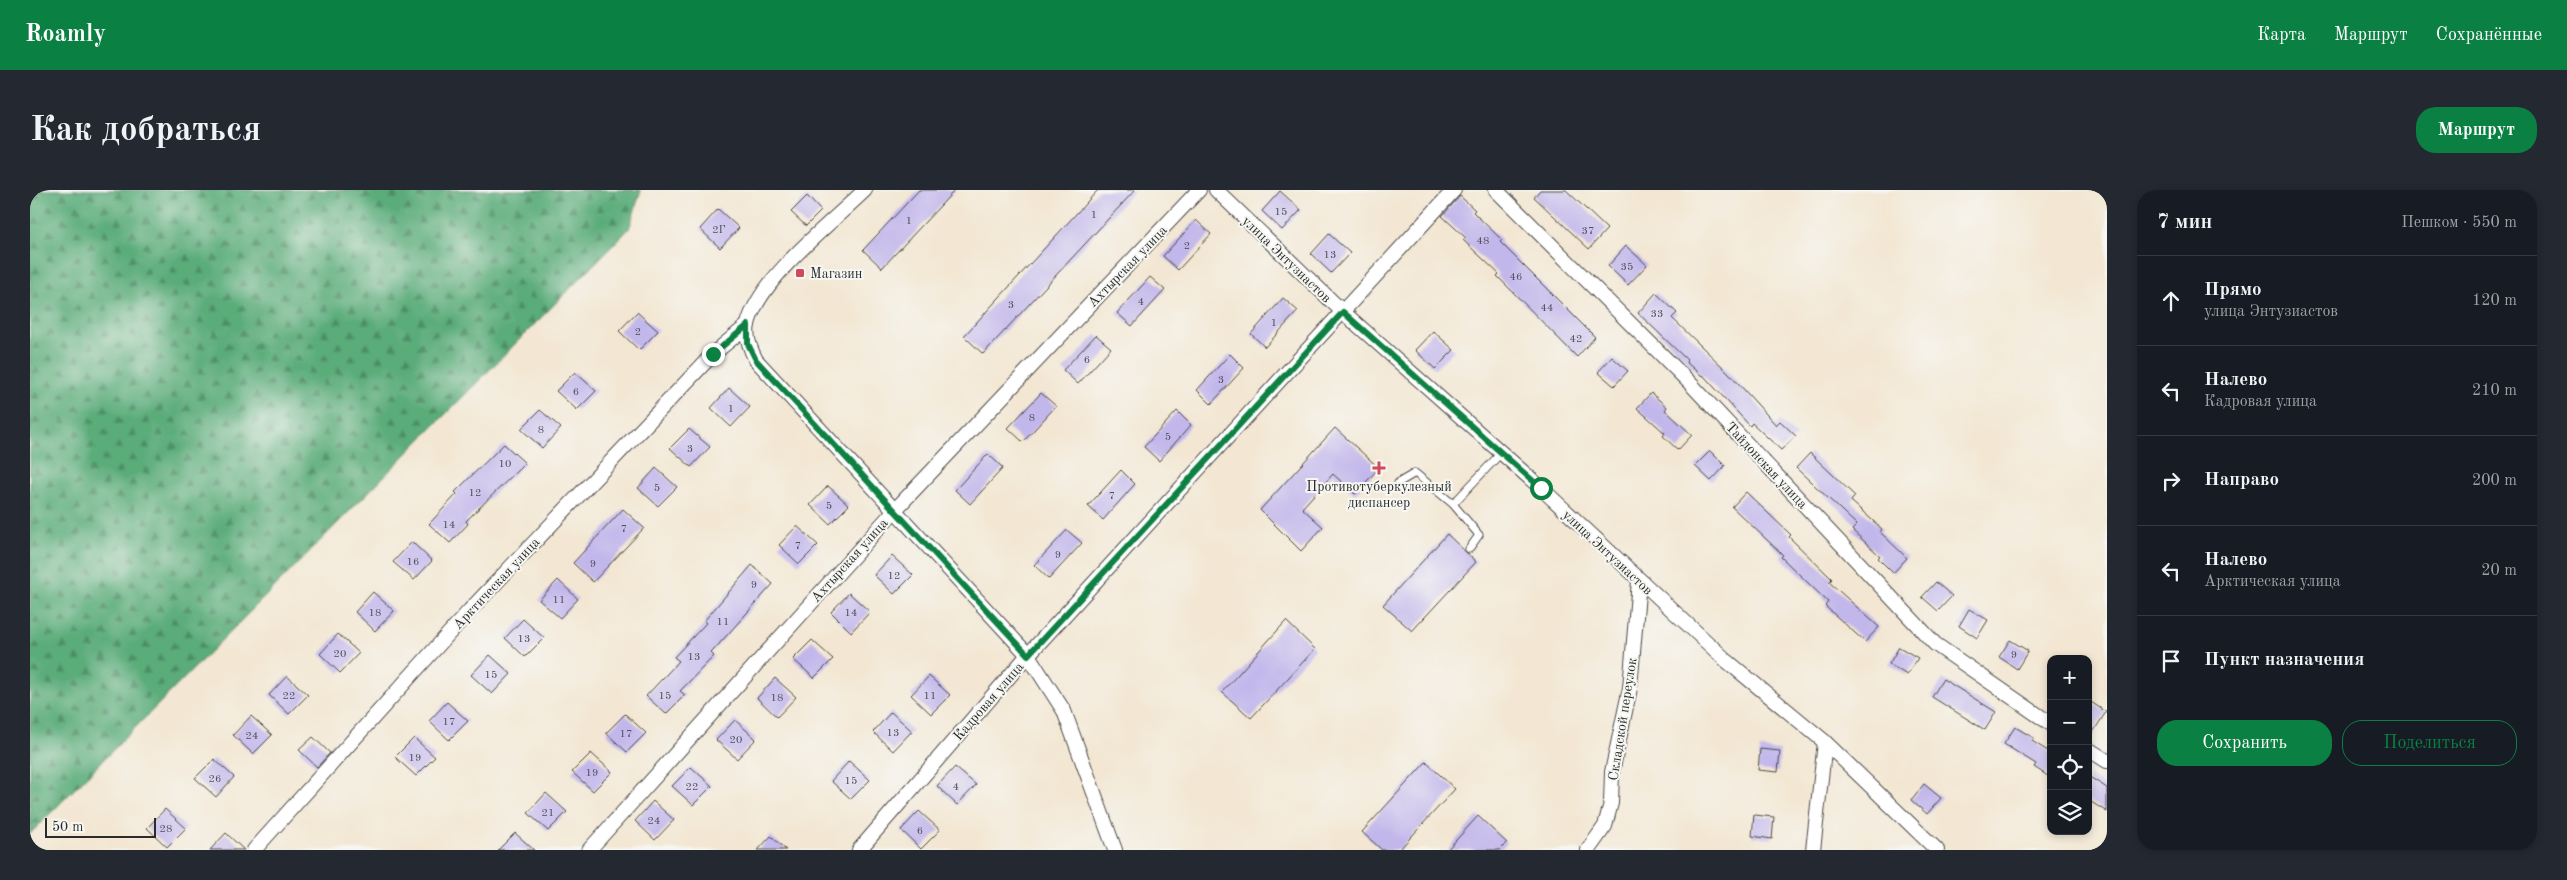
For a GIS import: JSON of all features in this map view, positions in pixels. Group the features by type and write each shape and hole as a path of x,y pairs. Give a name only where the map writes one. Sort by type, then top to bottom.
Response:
{"street":[{"path":"865,190 770,282 756,304 748,325 748,344 756,360 1028,655 1064,711 1115,850"},
{"name":"Ахтырская улица","path":"589,850 894,511 1199,190"},
{"name":"улица Энтузиастов","path":"1216,190 1343,312 1501,453 1727,661 1825,742 1937,850"},
{"name":"Кадровая улица","path":"858,850 1028,655 1454,190"},
{"name":"Тайдонская улица","path":"1496,190 1688,381 1935,644 2047,721"},
{"name":"Арктическая улица","path":"254,850 470,610 713,354 748,325"},
{"name":"Складской переулок","path":"1588,850 1605,826 1611,803 1612,772 1630,688 1639,582"},
{"path":"1813,850 1825,742"},
{"path":"2092,752 2107,761"}],"lane":[{"path":"1453,504 1501,453"},
{"path":"1398,483 1415,473 1453,504 1479,535 1469,549"}],"green space":[{"path":"30,190 641,190 629,229 30,834"}],"building":[{"path":"919,190 955,190 882,268 863,250"},
{"path":"1098,190 1135,190 983,354 964,336"},
{"path":"1540,190 1566,190 1607,229 1589,249 1534,197"},
{"path":"1280,191 1301,210 1282,230 1262,211"},
{"path":"807,196 821,211 806,226 791,212"},
{"path":"1460,196 1475,210 1473,212 1502,240 1500,242 1595,337 1577,357 1497,276 1499,274 1463,240 1466,238 1442,216"},
{"path":"718,209 739,228 720,248 700,229"},
{"path":"1196,220 1211,234 1178,270 1163,256"},
{"path":"1329,234 1350,253 1331,273 1311,254"},
{"path":"1626,246 1647,265 1628,285 1608,266"},
{"path":"1150,277 1165,290 1132,326 1117,313"},
{"path":"1656,293 1677,313 1672,318 1729,373 1776,425 1780,421 1796,436 1781,450 1752,423 1750,426 1703,375 1686,362 1687,360 1638,313"},
{"path":"1283,298 1298,311 1265,347 1251,334"},
{"path":"637,312 658,331 639,350 619,331"},
{"path":"1433,331 1454,350 1435,369 1415,350"},
{"path":"1096,335 1111,348 1078,384 1063,370"},
{"path":"1230,354 1244,368 1211,404 1197,390"},
{"path":"1612,357 1628,371 1614,386 1598,372"},
{"path":"575,372 596,391 577,410 556,391"},
{"path":"729,388 750,407 731,427 711,408"},
{"path":"1041,393 1056,406 1023,442 1008,428"},
{"path":"1651,393 1667,407 1665,410 1692,435 1678,450 1663,436 1665,433 1637,408"},
{"path":"540,410 561,428 542,448 521,429"},
{"path":"1177,411 1191,425 1159,461 1144,447"},
{"path":"1335,428 1379,468 1355,494 1333,474 1302,508 1323,527 1301,551 1260,510"},
{"path":"689,429 710,447 691,467 670,448"},
{"path":"504,444 525,463 466,521 468,524 450,543 429,524 457,494 455,492"},
{"path":"1710,451 1725,466 1711,481 1695,466"},
{"path":"1810,453 1855,496 1851,501 1882,529 1880,532 1907,558 1893,573 1878,558 1880,556 1852,530 1857,525 1796,468"},
{"path":"988,454 1003,468 970,504 955,490"},
{"path":"656,468 677,487 658,506 638,488"},
{"path":"1121,470 1135,484 1103,520 1088,506"},
{"path":"828,486 849,505 830,524 810,505"},
{"path":"1746,492 1791,535 1789,537 1832,579 1829,582 1879,627 1865,642 1825,606 1828,602 1781,557 1783,555 1732,507"},
{"path":"623,509 644,528 593,582 573,563"},
{"path":"797,526 818,545 799,564 779,545"},
{"path":"1067,530 1082,543 1049,579 1034,565"},
{"path":"1447,534 1476,562 1412,631 1383,605"},
{"path":"412,542 432,561 414,580 393,562"},
{"path":"892,556 913,575 894,594 874,575"},
{"path":"752,565 773,584 711,653 714,656 680,691 685,695 666,714 646,696 679,661 674,657 706,623 704,621"},
{"path":"558,580 578,599 560,618 539,600"},
{"path":"1936,582 1952,596 1938,611 1922,597"},
{"path":"373,592 394,611 375,631 355,612"},
{"path":"849,593 870,612 851,632 831,612"},
{"path":"1969,609 1988,620 1977,638 1959,626"},
{"path":"523,619 544,638 525,657 505,638"},
{"path":"1286,621 1315,649 1251,718 1222,692"},
{"path":"338,634 359,653 340,673 320,654"},
{"path":"812,640 833,659 814,678 793,659"},
{"path":"2010,640 2028,651 2017,669 1999,657"},
{"path":"1899,647 1918,658 1907,675 1889,664"},
{"path":"490,655 511,674 492,694 471,675"},
{"path":"287,676 308,695 289,714 269,695"},
{"path":"929,676 950,695 931,714 911,695"},
{"path":"775,678 796,697 777,717 757,698"},
{"path":"1943,679 1996,712 1985,730 1932,697"},
{"path":"447,702 468,721 449,740 429,721"},
{"path":"2092,703 2106,712 2092,734"},
{"path":"891,712 912,731 893,751 873,732"},
{"path":"625,714 646,733 627,752 606,733"},
{"path":"251,716 272,735 253,754 233,735"},
{"path":"735,720 756,739 737,759 716,740"},
{"path":"2015,727 2034,738 2032,741 2047,750 2047,775 2034,767 2036,764 2004,744"},
{"path":"313,737 330,753 317,767 299,750"},
{"path":"414,738 435,757 416,776 395,757"},
{"path":"1760,749 1780,751 1778,772 1758,770"},
{"path":"591,753 612,772 593,791 572,772"},
{"path":"214,759 234,777 216,797 195,778"},
{"path":"849,761 870,780 851,799 831,781"},
{"path":"1426,762 1455,789 1399,850 1382,850 1362,832"},
{"path":"691,767 712,786 693,805 672,786"},
{"path":"955,767 976,785 957,805 937,786"},
{"path":"2092,779 2107,788 2107,812 2092,803"},
{"path":"1924,784 1941,798 1927,814 1911,800"},
{"path":"546,793 567,812 548,831 528,813"},
{"path":"653,801 674,820 655,840 635,821"},
{"path":"165,809 186,828 167,847 147,828"},
{"path":"919,811 940,830 921,849 901,830"},
{"path":"1754,815 1774,817 1772,839 1752,836"},
{"path":"1478,816 1507,843 1500,850 1447,850"},
{"path":"226,833 244,850 210,850"},
{"path":"515,833 534,850 498,850"},
{"path":"771,836 786,850 758,850"}],"place":[{"name":"Магазин","path":"800,273"},
{"name":"Противотуберкулезный диспансер","path":"1379,468"}],"route":[{"path":"713,354 748,325 748,344 756,360 1028,655 1343,312 1541,488"}]}
